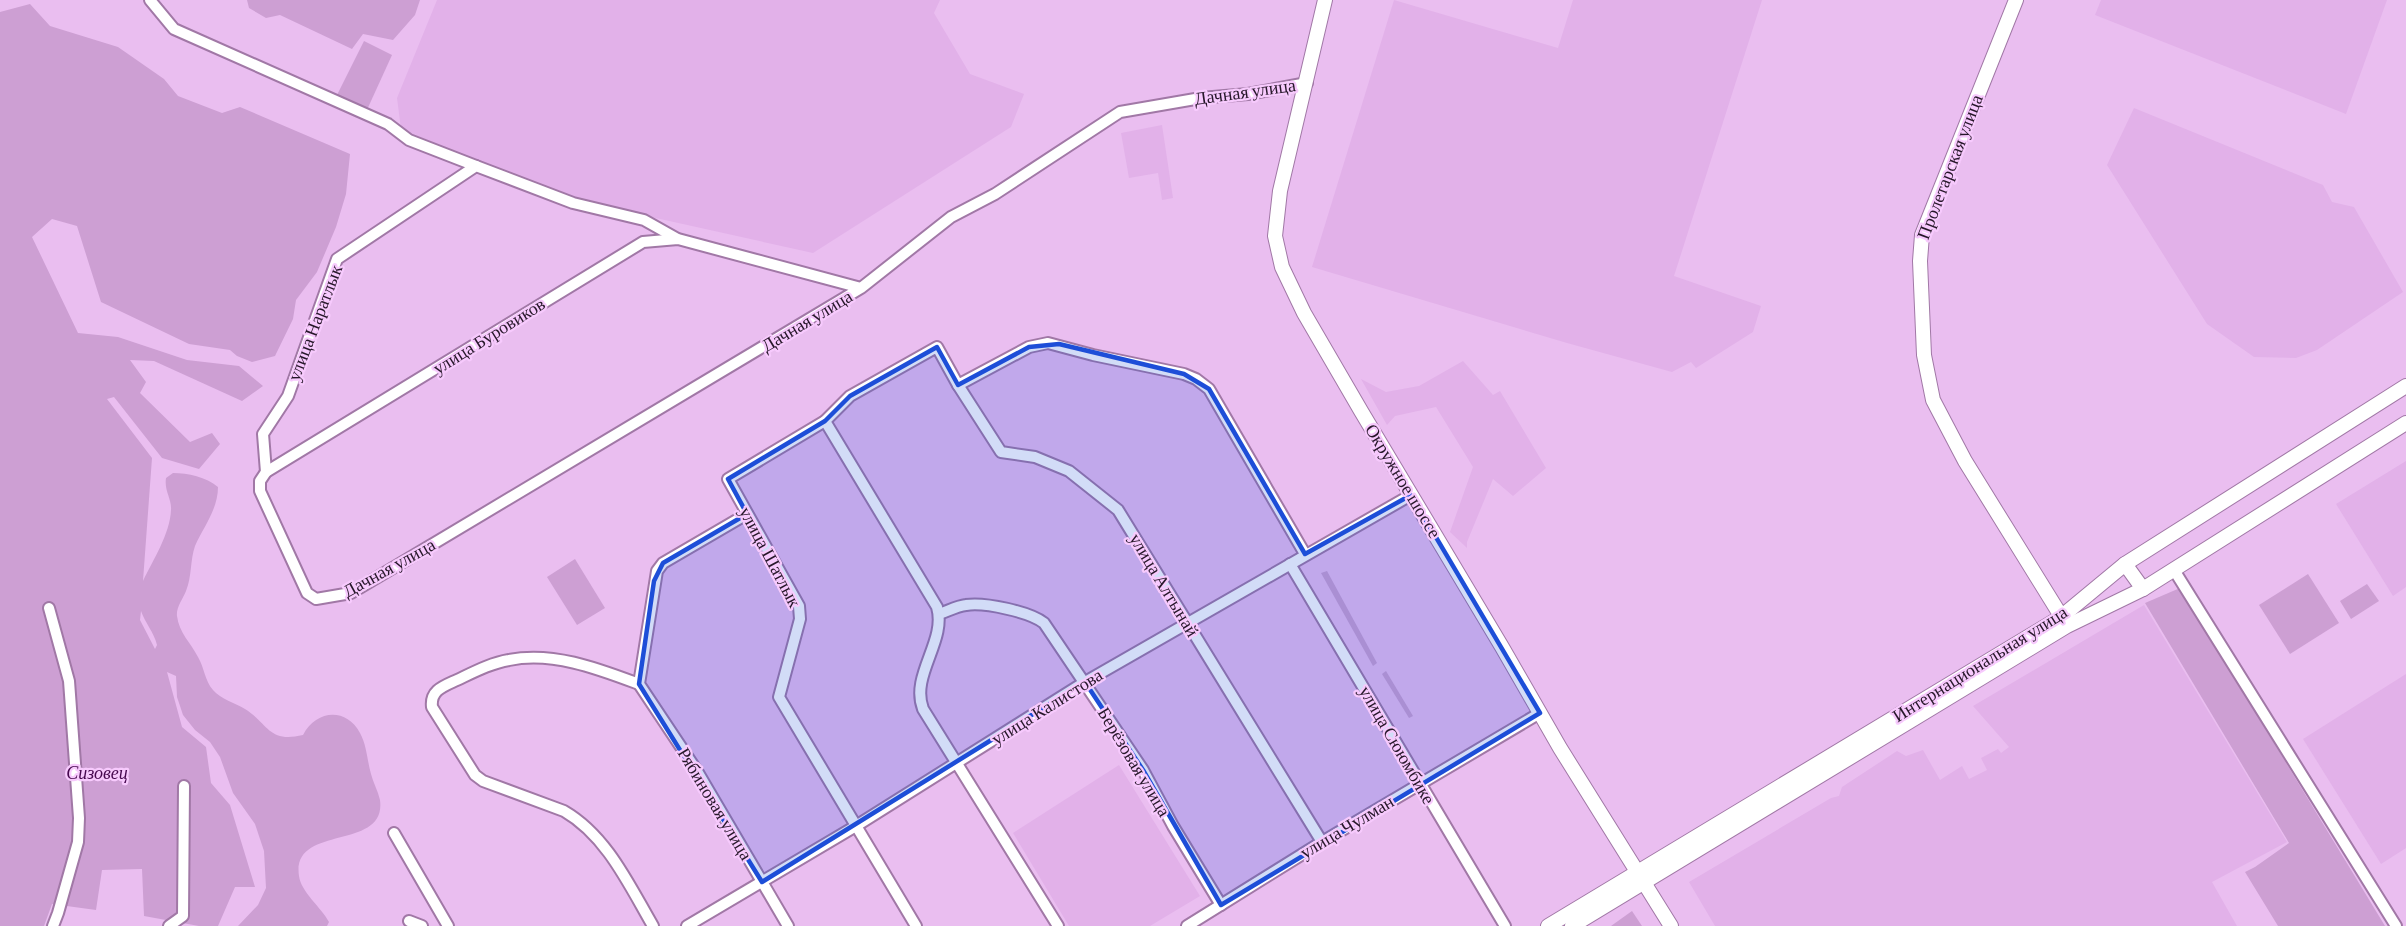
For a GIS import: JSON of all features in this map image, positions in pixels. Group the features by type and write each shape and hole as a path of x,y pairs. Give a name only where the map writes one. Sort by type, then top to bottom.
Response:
{"street":[{"path":"150,0 174,29 388,124 409,140 573,203 644,220 678,239"},
{"name":"Окружное шоссе","path":"1325,0 1280,191 1275,236 1278,254 1290,286 1304,313 1540,713 1671,926"},
{"name":"Пролетарская улица","path":"2016,0 1922,235 1920,261 1924,355 1929,387 1939,415 2064,621"},
{"name":"Дачная улица","path":"266,472 260,481 260,491 303,588 316,599 351,593 861,288 951,217 995,194 1120,112 1202,98 1248,94 1307,83"},
{"name":"улица Наратлык","path":"266,472 263,434 288,396 337,259 476,166"},
{"name":"улица Буровиков","path":"266,472 635,246 652,240 678,239 861,288"},
{"path":"958,385 1029,347 1048,343 1184,374 1196,379 1209,389 1305,554"},
{"name":"улица Алтынай","path":"825,421 850,396 937,347 958,385 1001,452 1035,457 1069,471 1118,510 1322,842"},
{"name":"Интернациональная улица","path":"2064,621 2125,564 2406,386"},
{"path":"825,421 937,607 939,621 919,694 923,709 1058,926"},
{"name":"улица Шатлык","path":"825,421 728,479 793,594 800,612 779,697 915,926"},
{"name":"Интернациональная улица","path":"1640,877 2064,621 2143,590 2406,423"},
{"name":"улица Калистова","path":"687,926 856,826 1085,682 1411,495"},
{"path":"653,926 616,864 590,830 564,811 483,781 475,775 450,738 431,702 434,694 442,687 496,663 526,658 558,660 604,671 639,684 657,571 663,563 747,514"},
{"name":"улица Сююмбике","path":"1290,564 1505,926"},
{"path":"2125,564 2143,590"},
{"path":"2174,570 2396,926"},
{"name":"Берёзовая улица","path":"939,614 962,606 978,604 1039,619 1047,626 1143,770 1173,826 1221,905"},
{"path":"50,608 69,681 80,818 78,842 58,913 52,926"},
{"name":"Рябиновая улица","path":"639,684 697,771 788,926"},
{"name":"улица Чулман","path":"1187,926 1322,842 1540,713"},
{"path":"169,926 183,916 184,786"},
{"path":"394,832 448,926"},
{"path":"1548,926 1640,877"},
{"path":"1572,926 1640,877"},
{"path":"409,921 422,926"}],"highlighted area":[{"path":"1059,344 1184,374 1209,389 1305,554 1411,495 1540,713 1221,905 1143,770 1085,682 762,882 639,684 654,581 663,563 747,514 728,479 825,421 850,396 937,347 958,385 1029,347"}],"shaded area":[{"path":"437,0 940,0 934,13 970,74 1024,94 1011,127 813,253 570,199 401,129 397,98"},
{"path":"1394,0 1558,48 1573,0 1762,0 1674,276 1761,306 1753,332 1696,368 1691,362 1672,372 1312,267"},
{"path":"2101,0 2387,0 2346,114 2095,15"},
{"path":"2134,108 2323,185 2332,202 2354,207 2403,292 2317,350 2296,358 2254,357 2207,324 2107,165"},
{"path":"1162,125 1173,198 1162,200 1158,173 1129,178 1121,133"},
{"path":"1463,361 1493,395 1500,391 1546,468 1513,496 1493,479 1467,542 1467,548 1450,532 1473,467 1436,407 1395,416 1387,425 1361,379 1386,392 1419,386"},
{"path":"2406,461 2406,587 2393,596 2336,504"},
{"path":"2144,605 2287,842 2212,882 2237,926 1715,926 1689,882 1831,798 1839,796 1842,787 1897,751 1906,756 1923,750 1940,780 1962,766 1969,779 1987,770 1981,758 1998,749 2001,753 2009,747 1973,706"},
{"path":"2406,674 2406,848 2381,864 2303,739"},
{"path":"1119,765 1200,896 1150,926 1069,926 1013,833"}],"green space":[{"path":"247,0 420,0 415,15 393,40 363,34 352,49 280,15 266,18 249,8"},
{"name":"Сизовец","path":"30,4 50,26 118,47 164,79 178,96 222,113 240,107 350,154 346,194 336,227 317,272 296,300 293,319 275,356 252,362 237,356 230,350 189,344 101,302 77,226 52,219 32,237 78,333 118,337 187,360 239,366 263,386 242,401 154,361 130,360 146,382 140,393 190,442 212,433 220,444 199,469 162,458 114,397 107,399 152,458 143,581 168,528 171,506 166,478 173,473 191,475 218,487 216,503 195,546 188,586 177,613 180,628 198,657 213,690 245,709 276,734 291,737 303,735 315,720 331,715 347,719 360,733 380,800 378,816 369,826 355,833 323,842 309,849 300,860 301,882 307,894 329,922 327,926 238,926 258,905 266,888 264,851 255,824 233,793 220,757 210,742 195,730 183,715 177,697 176,676 167,672 182,727 206,747 211,783 230,805 255,887 235,887 218,926 199,926 144,916 142,869 102,870 96,910 52,904 44,926 0,926 0,12","holes":["141,611 156,640 155,649 140,620"]},
{"path":"364,41 392,55 366,112 336,97"},
{"path":"575,559 605,608 577,625 547,577"},
{"path":"1327,571 1377,663 1373,666 1321,573"},
{"path":"2308,574 2339,623 2290,654 2259,605"},
{"path":"2367,584 2379,601 2351,619 2340,601"},
{"path":"2180,588 2385,926 2278,926 2245,872 2289,843 2145,603"},
{"path":"1386,671 1413,716 1409,718 1382,674"},
{"path":"1632,911 1642,926 1611,926"}]}
